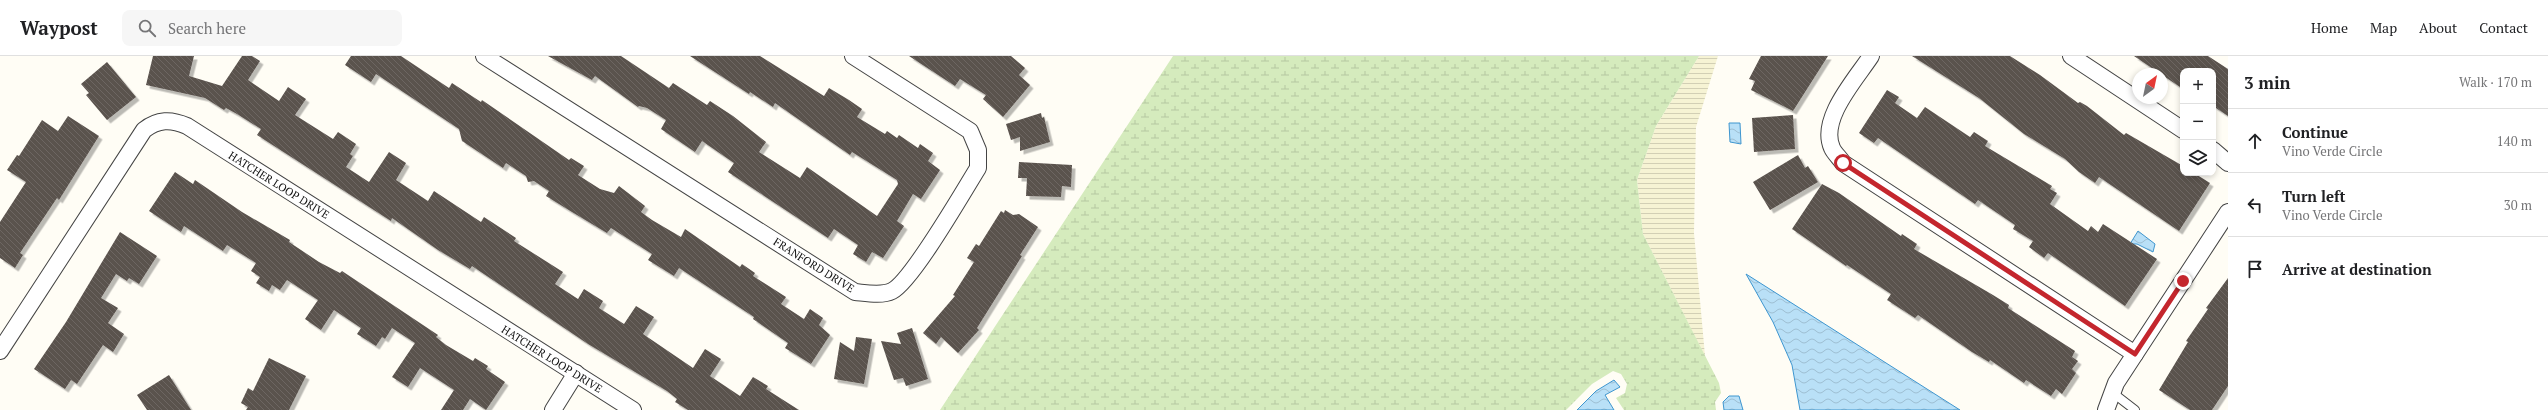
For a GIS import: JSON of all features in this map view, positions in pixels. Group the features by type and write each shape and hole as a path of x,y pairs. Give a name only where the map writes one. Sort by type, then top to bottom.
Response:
{"street":[{"name":"FRANFORD DRIVE","path":"484,56 856,292 875,294 892,291 914,268 978,168 978,150 970,131 853,56"},
{"path":"1871,56 1832,115 1829,132 1832,148 1843,163 2135,354"},
{"path":"2071,56 2180,128"},
{"name":"HATCHER LOOP DRIVE","path":"0,351 144,130 152,124 174,121 194,130 633,410"},
{"path":"2216,153 2228,163"},
{"path":"2109,405 2135,354 2228,212"},
{"path":"553,410 576,374"}],"lane":[{"path":"2109,405 2135,410"}],"shaded area":[{"path":"1699,56 1718,56 1696,127 1694,233 1705,356 1643,234 1637,180 1656,126"}],"green space":[{"path":"1173,56 1699,56 1656,126 1637,180 1643,234 1719,383 1721,393 1715,402 1716,410 1624,410 1616,398 1625,393 1627,384 1621,374 1613,371 1592,384 1566,410 940,410"}],"water":[{"path":"1729,123 1740,123 1741,144 1730,142"},
{"path":"2138,231 2155,244 2153,252 2137,244 2130,244"},
{"path":"1746,274 1960,410 1800,410 1792,365 1773,322"},
{"path":"1614,380 1620,387 1605,395 1614,410 1577,410 1596,391"},
{"path":"1729,396 1739,396 1743,410 1724,410 1723,402"}],"building":[{"path":"153,56 194,56 189,76 222,86 242,56 252,56 260,61 248,80 279,101 288,87 306,99 295,115 333,139 338,132 356,144 350,154 353,156 346,167 369,182 389,152 406,163 396,180 428,201 434,191 481,222 484,217 516,238 514,241 563,272 555,284 578,299 584,289 603,301 599,308 624,324 636,306 654,317 643,334 693,368 705,349 721,359 710,376 740,396 753,377 768,386 766,389 799,410 688,410 675,402 677,399 667,391 588,344 472,266 470,269 438,250 392,218 391,221 257,135 261,129 237,114 226,108 224,110 205,98 146,85"},
{"path":"351,56 401,56 449,88 452,83 481,102 482,100 569,160 571,158 584,166 578,175 600,189 614,193 619,186 645,206 641,212 652,220 681,237 685,229 740,267 742,264 755,273 753,276 786,297 781,304 804,319 810,309 823,318 819,325 830,335 811,364 785,348 788,343 753,319 754,317 679,268 674,276 648,260 652,254 611,228 607,233 546,196 549,191 534,181 528,182 526,176 506,163 503,168 462,141 459,129 376,74 371,82 345,65"},
{"path":"548,56 621,56 669,88 673,83 707,105 710,101 733,116 766,142 759,152 800,178 807,167 877,216 898,184 897,180 852,152 850,155 775,103 773,107 750,92 749,94 690,56 760,56 824,96 829,88 849,100 862,109 857,117 885,134 887,131 897,138 899,135 918,148 920,144 933,153 928,161 940,170 921,199 913,194 897,221 904,226 883,258 872,252 866,262 853,254 858,245 834,229 828,238 728,172 734,163 702,141 695,152 661,129 666,120 647,108 638,107 595,76 592,80"},
{"path":"909,56 1011,56 1025,68 1019,75 1030,85 1003,117 983,99 986,95 960,79 955,86"},
{"path":"1761,56 1828,56 1793,111 1751,90 1755,81 1749,79"},
{"path":"1912,56 2010,56 2040,75 2078,103 2080,102 2087,106 2124,135 2126,133 2180,164 2180,176 2199,176 2210,183 2179,231 2099,177 2095,183 2079,172 2065,159 2024,134 1979,98"},
{"path":"2134,56 2208,56 2228,69 2228,116 2216,108 2216,68 2180,68 2180,87 2168,79 2168,68 2152,68"},
{"path":"107,62 136,97 107,120 86,95 89,93 81,84"},
{"path":"1887,90 1899,97 1895,103 1917,118 1925,107 1970,137 1974,132 1988,141 1985,146 2052,186 2050,189 2057,193 2050,204 2088,231 2091,226 2098,232 2103,224 2157,259 2125,306 2048,253 2044,258 2029,247 2033,241 2013,229 2015,225 1978,200 1975,204 1878,138 1874,143 1859,133"},
{"path":"1041,113 1042,118 1044,117 1050,142 1020,151 1020,137 1011,140 1006,124"},
{"path":"1793,115 1795,149 1754,152 1752,118"},
{"path":"68,116 99,136 59,200 57,198 20,253 23,255 15,268 0,258 0,222 26,182 7,170 17,155 19,156 42,120 58,131"},
{"path":"1798,155 1805,168 1808,166 1818,182 1770,210 1753,182"},
{"path":"1019,162 1072,165 1071,187 1062,186 1061,197 1026,196 1027,178 1018,178"},
{"path":"175,172 193,184 195,180 242,212 290,240 289,242 319,262 340,273 342,271 438,335 436,337 446,345 473,361 475,358 488,366 486,369 505,382 486,410 470,399 463,410 441,410 454,390 420,368 408,387 392,377 415,343 392,328 385,339 382,337 376,346 357,334 361,328 334,310 321,330 305,319 318,300 287,280 280,290 272,285 269,291 256,283 260,277 251,271 256,263 227,245 223,251 184,226 181,232 149,211"},
{"path":"1822,184 1839,193 1901,236 1902,234 1917,244 1914,249 2009,305 2008,308 2075,351 2072,357 2078,361 2072,369 2076,373 2062,394 2056,389 2051,396 2026,380 2024,383 1990,360 1989,362 1972,352 1918,315 1915,318 1887,300 1891,294 1847,265 1846,266 1792,229"},
{"path":"1005,210 1013,215 1019,214 1038,227 1020,255 1022,256 977,328 979,330 958,353 941,337 936,344 923,333 955,296 953,295 974,262 967,258 976,244 979,246 1001,211 1004,213"},
{"path":"120,232 157,256 139,284 129,278 127,281 116,274 101,298 118,308 108,323 124,334 113,352 103,345 77,384 71,380 65,389 34,369 66,322"},
{"path":"2228,278 2228,386 2212,410 2190,410 2159,390 2188,342 2186,341 2208,309 2206,308"},
{"path":"912,328 928,379 906,386 903,378 894,380 881,341 901,344 897,333"},
{"path":"856,337 872,339 864,384 834,379 840,342 854,351"},
{"path":"269,358 306,376 289,410 246,410 248,407 241,403 248,388 253,391"},
{"path":"169,375 191,410 147,410 137,395"}],"route":[{"path":"1843,163 2135,354 2183,281"}]}
